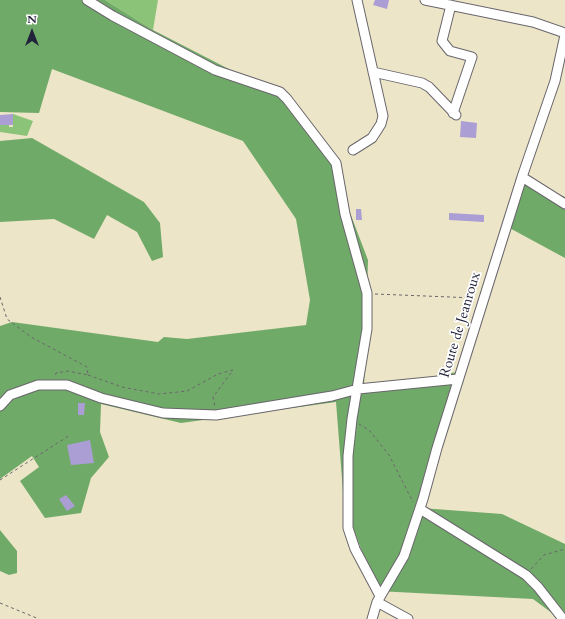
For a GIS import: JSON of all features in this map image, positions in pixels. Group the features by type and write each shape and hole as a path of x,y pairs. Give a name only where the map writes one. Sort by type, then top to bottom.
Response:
{"street":[{"path":"87,0 113,16 215,70 280,92 336,163 345,214 367,293 367,329 352,419 348,456 348,528 355,549 379,599 408,619"},
{"path":"428,0 533,22 565,34"},
{"path":"353,150 372,138 381,124 381,105 356,1"},
{"path":"373,72 422,84 429,88 454,114 472,57 450,51 442,41 451,5"},
{"name":"Route de Jeanroux","path":"372,619 379,599 404,556 420,509 458,379 522,177 555,81 565,34"},
{"path":"522,177 565,204"},
{"path":"0,406 10,395 38,385 67,385 101,398 163,413 216,415 332,396 358,389 458,379"},
{"path":"420,509 526,575 538,586 563,619"}],"path":[{"path":"367,293 484,299"},
{"path":"0,298 6,319 31,338 87,367 88,375"},
{"path":"53,385 56,373 68,372 88,375 122,387 159,394 187,391 218,374 233,370 213,397 216,415"},
{"path":"352,419 369,430 389,455 413,501 420,509"},
{"path":"0,480 70,436"},
{"path":"526,575 544,555 565,549"},
{"path":"0,603 39,619"}],"green space":[{"path":"0,0 105,0 153,30 287,99 326,150 368,260 364,389 457,372 421,508 502,514 565,544 565,619 560,619 533,599 377,591 344,504 336,402 181,423 101,404 100,432 109,457 91,478 81,513 45,518 20,481 39,467 32,456 0,479 0,326 12,322 158,342 164,337 187,339 306,325 310,300 296,219 243,141 52,69 39,113 0,112"},
{"path":"105,0 158,0 153,30"},
{"path":"13,114 33,121 27,136 0,132 0,125 3,125 2,123 9,122 9,127 13,127"},
{"path":"32,138 144,202 160,223 163,257 152,261 137,232 107,215 94,239 54,219 0,222 0,141"},
{"path":"522,177 565,197 565,258 504,225"},
{"path":"0,530 17,551 17,573 9,575 0,571"}],"building":[{"path":"375,0 389,0 387,9 373,5"},
{"path":"13,114 13,125 0,125 0,115"},
{"path":"461,121 477,123 476,138 460,137"},
{"path":"356,209 361,209 362,220 356,220"},
{"path":"449,213 484,215 484,222 449,220"},
{"path":"78,403 85,403 84,415 78,415"},
{"path":"90,440 94,463 71,465 67,445"},
{"path":"66,495 75,506 67,511 59,499"}]}
